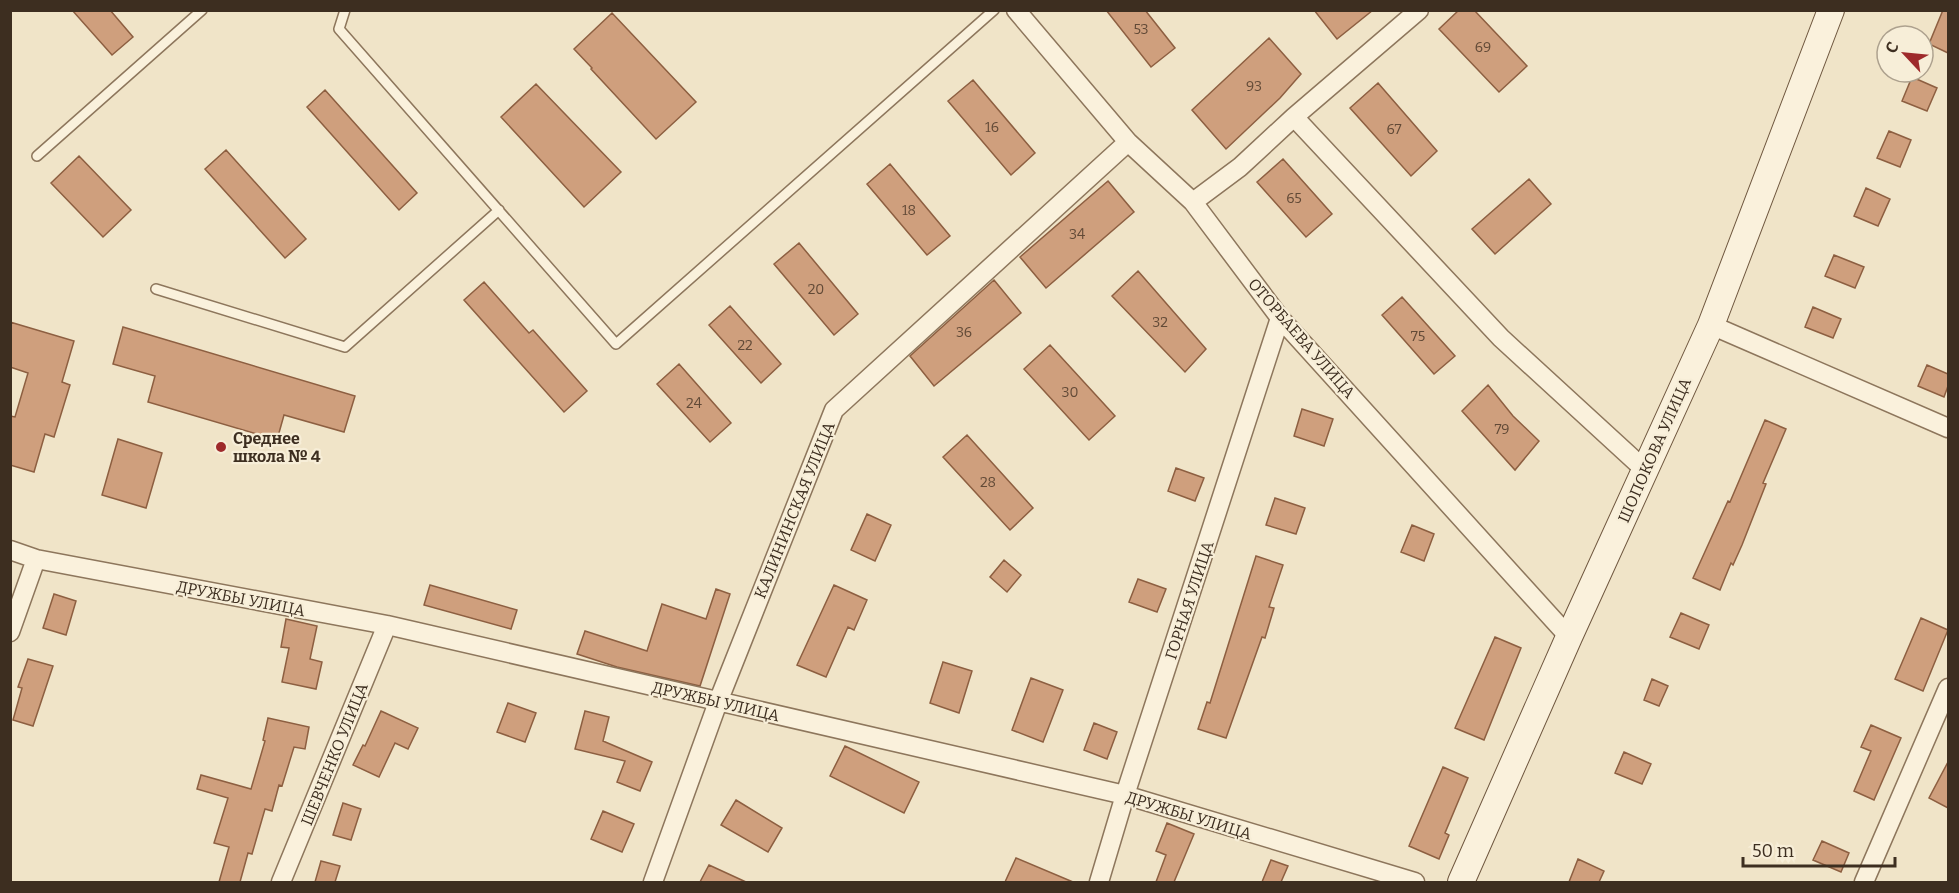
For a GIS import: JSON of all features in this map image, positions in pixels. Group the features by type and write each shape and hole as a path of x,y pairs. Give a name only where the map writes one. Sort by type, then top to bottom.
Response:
{"street":[{"name":"ОТОРБАЕВА УЛИЦА","path":"1016,10 1128,142 1193,202 1280,318 1569,637"},
{"path":"1193,202 1240,167 1294,117 1419,10"},
{"name":"ШОПОКОВА УЛИЦА","path":"1461,882 1711,325 1831,10"},
{"path":"1294,117 1501,338 1645,470"},
{"name":"КАЛИНИНСКАЯ УЛИЦА","path":"653,882 718,702 834,410 1128,142"},
{"name":"ГОРНАЯ УЛИЦА","path":"1100,882 1125,795 1280,318"},
{"path":"1711,325 1948,428"},
{"name":"ДРУЖБЫ УЛИЦА","path":"10,550 36,559 387,625 1125,795 1415,882"},
{"path":"10,632 36,559"},
{"name":"ШЕВЧЕНКО УЛИЦА","path":"281,882 387,625"},
{"path":"1864,882 1948,688"}],"lane":[{"path":"37,156 202,10"},
{"path":"345,10 339,29 616,344 994,10"},
{"path":"156,289 345,347 499,210"}],"building":[{"path":"72,10 110,10 133,37 112,55"},
{"path":"1106,10 1145,10 1175,48 1151,67"},
{"path":"1314,10 1373,10 1337,39"},
{"path":"1459,10 1474,10 1527,66 1499,92 1439,29"},
{"path":"1943,10 1948,10 1948,53 1935,47 1935,29"},
{"path":"612,13 696,102 656,139 574,49"},
{"path":"1269,38 1301,74 1280,98 1226,149 1192,110"},
{"path":"973,80 1035,153 1011,175 948,101"},
{"path":"1378,83 1437,151 1411,176 1350,108"},
{"path":"536,84 621,172 584,207 501,117"},
{"path":"1909,84 1928,84 1937,88 1927,111 1902,101"},
{"path":"325,90 417,193 399,210 307,107"},
{"path":"1889,131 1911,140 1900,167 1877,158"},
{"path":"226,150 306,239 285,258 205,169"},
{"path":"79,156 131,210 103,237 51,183"},
{"path":"1283,159 1332,214 1306,237 1257,182"},
{"path":"890,164 950,236 927,255 867,184"},
{"path":"1529,179 1551,204 1495,254 1472,229"},
{"path":"1108,181 1134,212 1046,288 1020,257"},
{"path":"1866,188 1890,199 1878,226 1854,216"},
{"path":"799,243 858,314 834,335 774,264"},
{"path":"1834,255 1864,267 1855,288 1825,276"},
{"path":"1138,271 1206,349 1185,372 1112,296"},
{"path":"994,280 1021,313 934,386 910,356"},
{"path":"484,282 529,333 533,330 587,391 564,412 464,300"},
{"path":"1402,297 1455,356 1434,374 1382,315"},
{"path":"730,306 781,364 761,383 709,325"},
{"path":"1813,307 1841,319 1833,338 1805,327"},
{"path":"10,322 74,341 62,382 70,385 54,437 45,434 34,472 10,465 10,416 15,417 28,373 10,367"},
{"path":"123,327 355,396 344,432 284,415 277,440 148,402 155,376 113,364"},
{"path":"1050,345 1115,416 1089,440 1024,369"},
{"path":"679,364 731,423 710,442 657,384"},
{"path":"1927,365 1948,374 1948,386 1944,397 1918,386"},
{"path":"1488,385 1513,416 1539,441 1515,470 1462,411"},
{"path":"1302,409 1333,419 1324,446 1294,436"},
{"path":"1765,420 1786,429 1763,483 1766,484 1742,545 1733,565 1731,563 1720,590 1693,578 1728,501 1730,502"},
{"path":"967,435 1033,508 1010,530 943,457"},
{"path":"118,439 162,453 146,508 102,495"},
{"path":"1176,468 1204,478 1195,501 1168,491"},
{"path":"1275,498 1305,508 1296,534 1266,525"},
{"path":"867,514 891,525 875,561 851,550"},
{"path":"1412,525 1434,534 1424,561 1401,552"},
{"path":"1256,556 1283,565 1269,607 1274,608 1265,638 1262,637 1226,738 1198,729 1207,702 1210,703"},
{"path":"1004,560 1021,575 1007,592 990,577"},
{"path":"1138,579 1166,589 1157,612 1129,602"},
{"path":"430,585 517,610 511,629 424,605"},
{"path":"834,585 867,600 854,630 848,627 826,677 797,665"},
{"path":"716,589 730,594 700,686 617,667 577,654 585,631 647,651 662,604 706,619"},
{"path":"54,594 76,601 66,635 43,628"},
{"path":"1681,613 1709,625 1699,649 1670,637"},
{"path":"1921,618 1948,630 1923,691 1895,679"},
{"path":"286,619 317,626 310,659 322,662 316,689 282,682 289,648 281,647"},
{"path":"1495,637 1521,648 1484,740 1455,728"},
{"path":"28,659 53,666 33,726 13,720 22,688 18,687"},
{"path":"943,662 972,671 959,713 930,703"},
{"path":"1031,678 1063,690 1043,742 1012,730"},
{"path":"1652,679 1668,686 1659,706 1644,700"},
{"path":"508,703 536,713 525,742 497,732"},
{"path":"381,711 418,728 408,749 395,743 379,777 353,765 363,745 365,746"},
{"path":"585,711 609,717 603,741 652,762 640,791 617,782 625,761 575,749"},
{"path":"268,718 309,727 305,749 294,747 282,786 279,785 272,811 265,809 252,854 248,853 240,882 219,882 229,847 214,843 228,798 197,789 201,775 251,789 265,741 263,740"},
{"path":"1094,723 1117,732 1107,759 1084,750"},
{"path":"1871,725 1901,738 1874,800 1854,791 1871,751 1861,747"},
{"path":"845,746 919,782 904,813 830,776"},
{"path":"1624,752 1651,764 1642,784 1615,773"},
{"path":"1948,762 1948,808 1929,798"},
{"path":"1443,767 1468,778 1445,833 1449,835 1439,859 1409,846"},
{"path":"736,800 782,828 768,852 721,825"},
{"path":"343,803 361,809 351,840 333,835"},
{"path":"603,811 634,824 622,852 591,839"},
{"path":"1167,823 1194,834 1174,882 1156,882 1166,855 1156,851"},
{"path":"1822,841 1849,853 1841,872 1813,860"},
{"path":"1016,858 1073,882 1005,882"},
{"path":"1578,859 1604,871 1599,882 1569,882"},
{"path":"1271,860 1288,866 1281,882 1262,882"},
{"path":"321,861 340,866 335,882 315,882"},
{"path":"709,865 746,882 700,882"}],"place":[{"name":"Среднее школа № 4","path":"221,447"}]}
